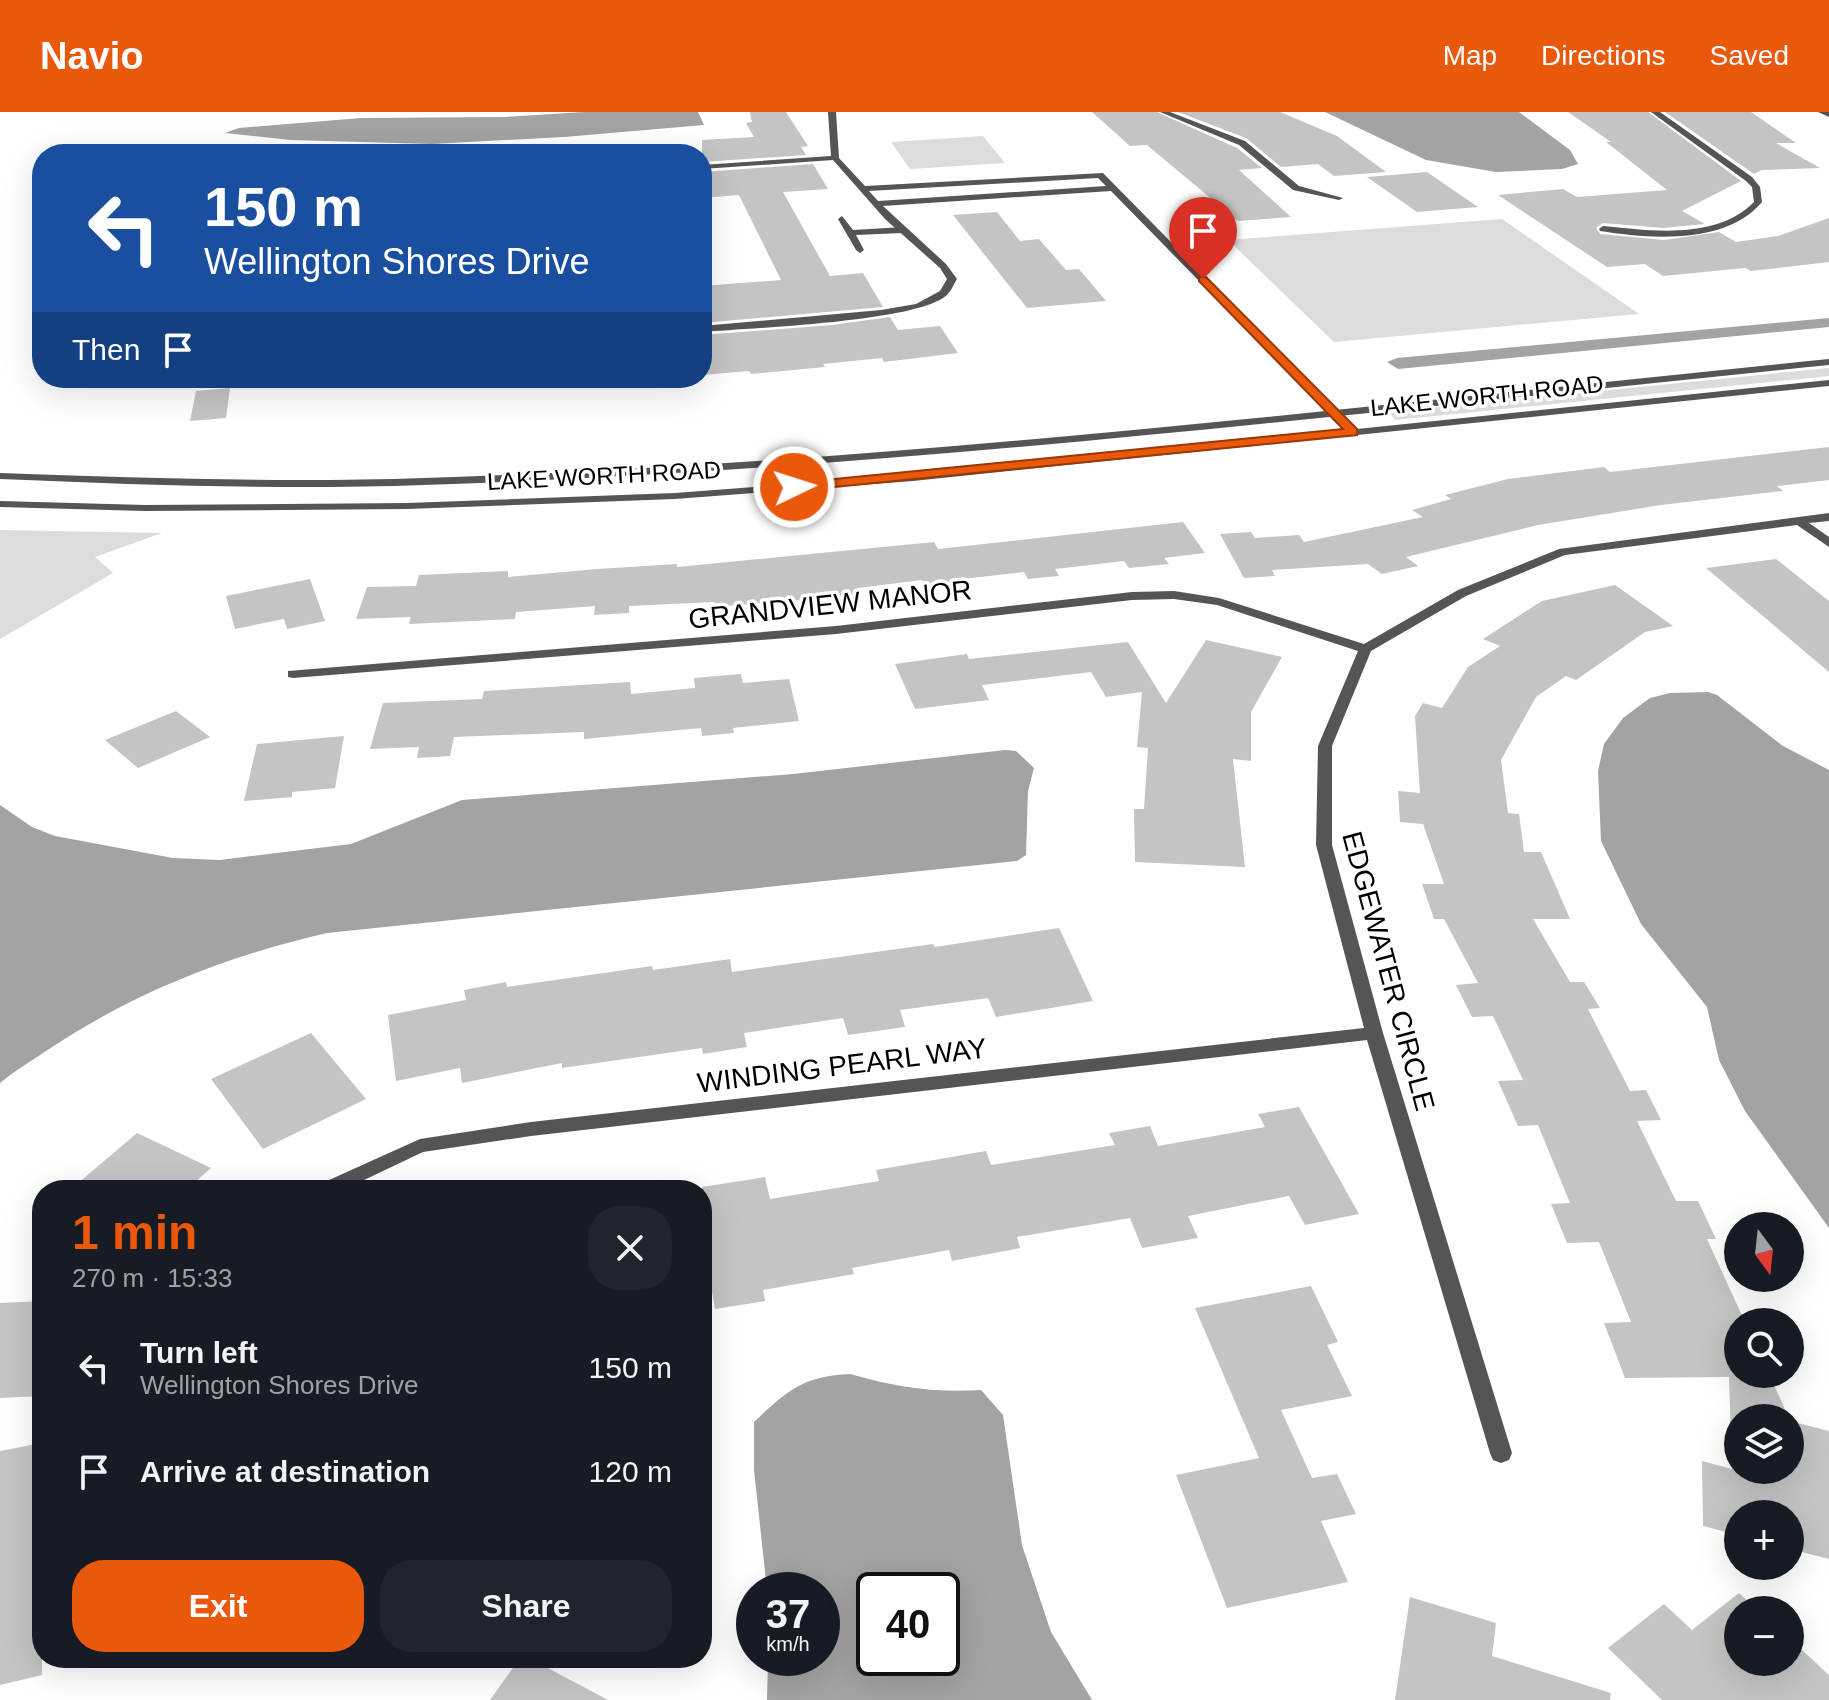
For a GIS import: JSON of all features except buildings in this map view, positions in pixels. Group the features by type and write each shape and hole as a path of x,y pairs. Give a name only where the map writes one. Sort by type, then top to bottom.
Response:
{"street":[{"path":"712,328 881,313 919,306 944,293 952,279 943,266 875,204 835,158 832,112"},
{"path":"1164,112 1242,143 1296,188 1339,198"},
{"path":"1603,229 1653,234 1703,229 1742,217 1758,202 1756,187 1749,179 1655,112"},
{"path":"1822,112 1829,115"},
{"path":"712,166 835,158"},
{"path":"861,189 1100,175 1353,432"},
{"path":"875,204 1114,188"},
{"path":"842,219 860,250"},
{"path":"850,233 903,230"},
{"name":"LAKE WORTH ROAD","path":"0,476 154,482 419,482 676,471 899,455 1829,362"},
{"name":"LAKE WORTH ROAD","path":"0,504 145,508 407,506 675,496 913,478 1829,383"},
{"path":"1365,649 1462,593 1563,552 1829,517"},
{"path":"1799,521 1829,543"},
{"name":"GRANDVIEW MANOR","path":"293,674 836,630 1132,596 1174,595 1219,602 1365,649"},
{"name":"EDGEWATER CIRCLE","path":"1365,649 1325,746 1324,845 1374,1033 1501,1453"},
{"name":"WINDING PEARL WAY","path":"347,1180 420,1146 531,1129 1374,1033"}],"shaded area":[{"path":"584,112 698,112 704,125 432,144 290,140 225,133 239,128 361,118 504,117"},
{"path":"1325,112 1519,112 1570,150 1578,164 1562,169 1496,172 1426,160"},
{"path":"983,136 1005,163 910,169 891,142"},
{"path":"1502,219 1639,314 1334,342 1228,240"},
{"path":"1829,318 1829,327 1398,369 1387,362 1397,358"},
{"path":"1829,368 1829,376 1395,420 1389,412"},
{"path":"0,530 162,533 95,557 113,573 0,639"},
{"path":"1708,692 1717,695 1783,746 1829,770 1829,1228 1745,1111 1719,1060 1707,1007 1641,924 1601,841 1598,771 1604,744 1623,718 1650,698 1670,693"},
{"path":"1016,751 1034,768 1028,791 1026,855 1017,861 327,933 252,953 180,979 79,1030 0,1083 0,805 32,827 55,836 173,858 220,860 351,844 462,800 793,774"},
{"path":"850,1374 931,1390 981,1390 1003,1415 1022,1545 1051,1632 1092,1700 767,1700 768,1676 840,1676 840,1572 765,1572 754,1470 754,1422 797,1387 820,1378"}],"route":[{"path":"794,487 913,478 1353,432 1203,279"}]}
